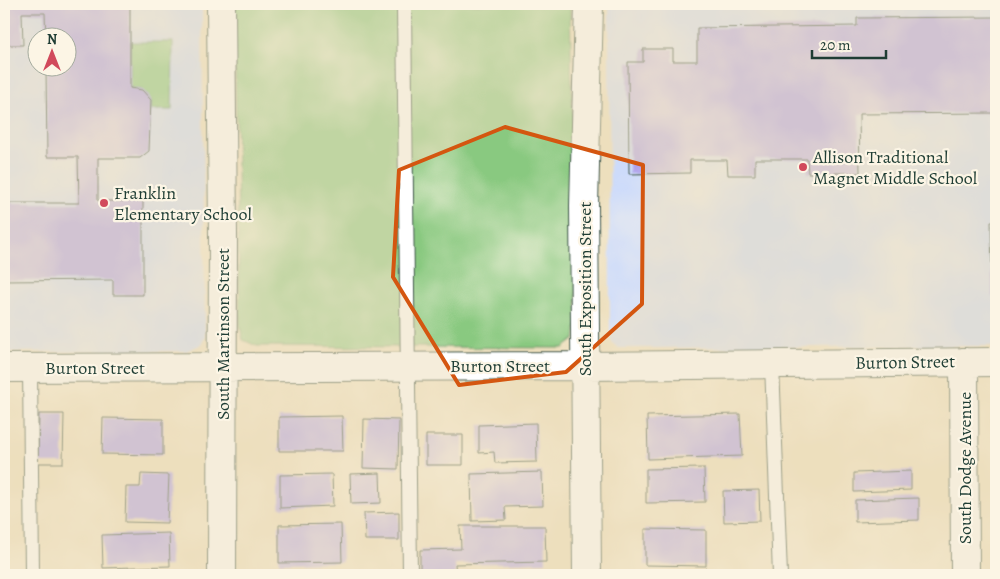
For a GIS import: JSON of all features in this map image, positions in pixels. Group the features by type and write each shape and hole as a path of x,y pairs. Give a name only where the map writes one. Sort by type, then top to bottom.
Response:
{"street":[{"name":"South Martinson Street","path":"222,4 222,575"},
{"name":"South Exposition Street","path":"587,575 584,206 589,4"},
{"name":"South Dodge Avenue","path":"964,362 965,575"},
{"name":"Burton Street","path":"17,368 996,362"}],"lane":[{"path":"404,4 410,575"},
{"path":"772,364 780,575"},
{"path":"17,368 32,575"}],"highlighted area":[{"path":"505,127 643,165 642,304 566,372 459,385 393,277 399,170"}],"shaded area":[{"name":"Franklin Elementary School","path":"4,4 202,4 205,338 200,345 186,351 4,352"},
{"name":"Allison Traditional Magnet Middle School","path":"609,4 996,4 996,346 619,348 612,343 610,331"}],"green space":[{"path":"234,4 570,4 577,324 575,339 563,348 257,346 243,340 240,326"},
{"path":"130,42 173,42 172,110 151,110 151,100 142,90 130,88"}],"building":[{"name":"Franklin Elementary School","path":"4,4 130,4 130,88 142,90 151,100 149,151 140,158 98,158 98,201 143,201 143,295 113,295 113,280 4,281 4,203 79,203 78,157 47,157 46,78 78,78 78,28 46,28 45,13 22,13 23,45 4,45"},
{"name":"Allison Traditional Magnet Middle School","path":"996,17 996,113 859,114 860,173 808,173 807,159 755,159 755,175 728,175 727,160 690,160 690,173 629,174 628,62 643,62 643,49 673,49 673,61 697,61 697,28 857,26 857,18"},
{"name":"Allison Traditional Magnet Middle School","path":"991,222 996,222 996,297 992,297"},
{"path":"39,414 64,414 63,463 38,463"},
{"path":"740,414 742,456 648,459 647,416"},
{"path":"342,416 343,451 279,451 279,417"},
{"path":"103,418 163,419 163,455 102,454"},
{"path":"364,419 399,420 398,469 363,468"},
{"path":"536,423 537,462 495,463 494,452 479,453 479,425"},
{"path":"426,435 463,435 463,465 426,465"},
{"path":"704,468 705,502 646,503 646,469"},
{"path":"911,471 911,490 854,492 854,473"},
{"path":"542,472 543,506 505,507 506,520 472,521 471,474"},
{"path":"380,473 381,503 351,504 350,474"},
{"path":"141,474 169,475 167,523 125,522 126,487 140,487"},
{"path":"332,474 333,506 280,508 280,475"},
{"path":"759,490 760,521 724,522 723,491"},
{"path":"919,498 919,520 855,522 855,500"},
{"path":"399,512 399,540 365,540 364,513"},
{"path":"341,524 342,562 279,563 279,525"},
{"path":"460,526 545,526 546,562 455,564 456,575 420,575 420,550 461,549"},
{"path":"645,529 706,530 706,566 645,565"},
{"path":"169,533 170,566 103,568 102,535"}],"place":[{"name":"Allison Traditional Magnet Middle School","path":"803,167"},
{"name":"Franklin Elementary School","path":"104,203"}]}
